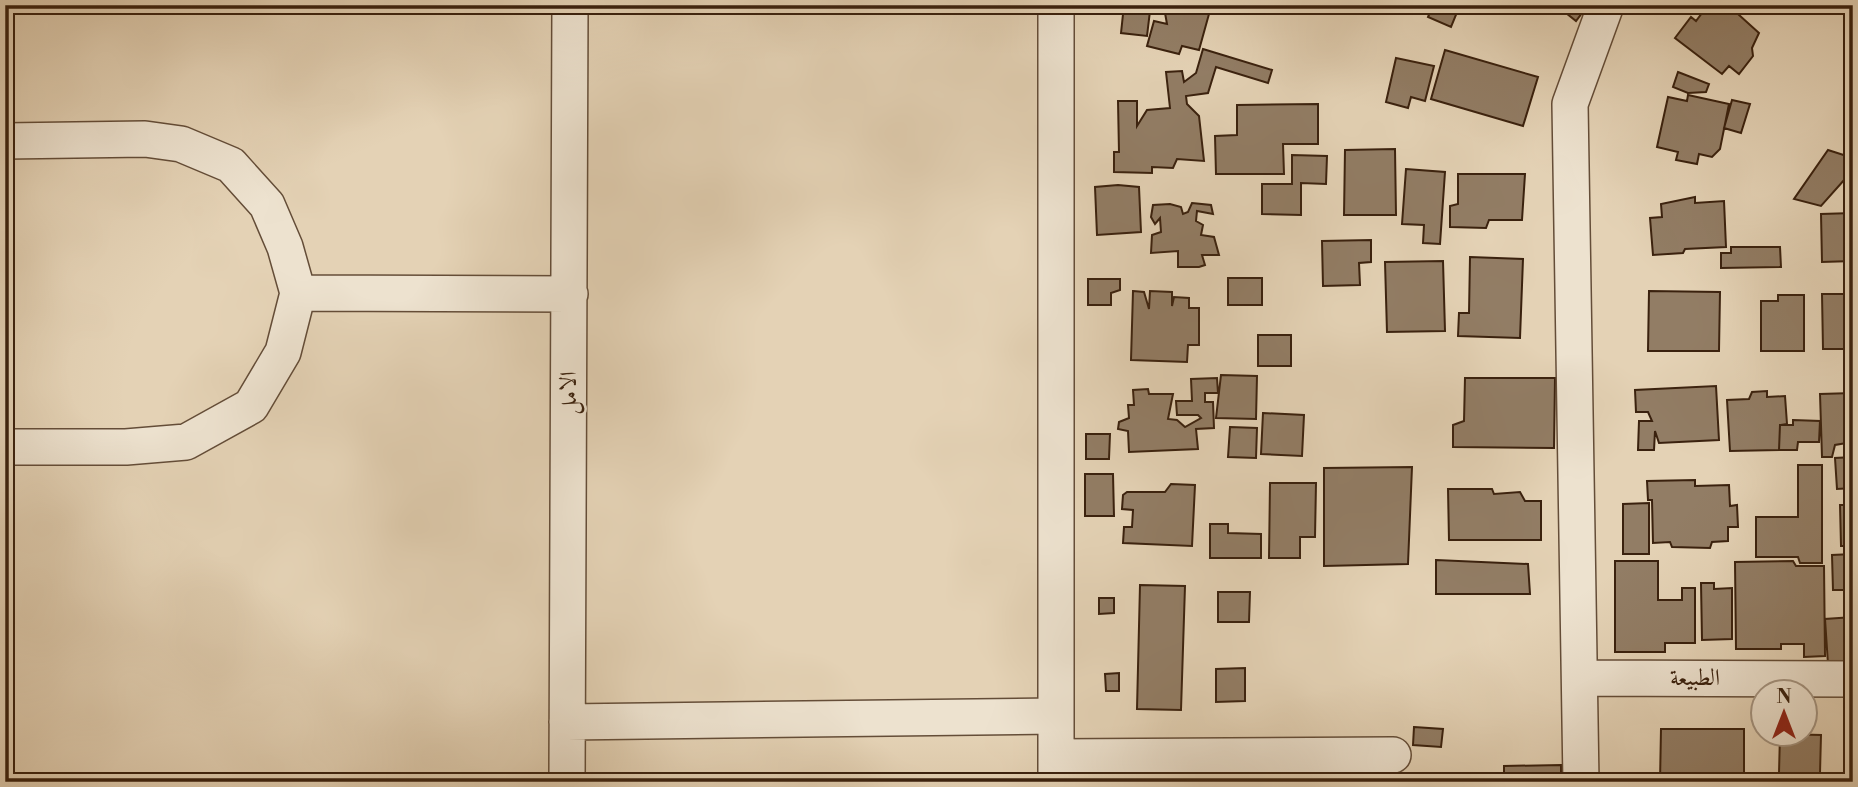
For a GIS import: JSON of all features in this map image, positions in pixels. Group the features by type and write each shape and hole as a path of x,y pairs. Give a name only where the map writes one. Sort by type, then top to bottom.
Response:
{"street":[{"name":"الامل","path":"567,782 570,5"},
{"path":"1056,5 1056,769 1393,755"},
{"path":"1581,782 1570,104 1606,5"},
{"path":"5,141 145,139 181,145 231,165 267,205 285,247 298,293 283,352 251,406 186,442 126,447 5,447"},
{"path":"298,293 570,294"},
{"name":"الطبيعة","path":"1580,678 1853,679"},
{"path":"567,722 1056,716"}],"building":[{"path":"1124,5 1193,5 1194,10 1209,14 1199,50 1182,46 1179,54 1147,46 1154,21 1167,24 1165,13 1150,11 1147,36 1121,33"},
{"path":"1254,5 1276,5 1274,12"},
{"path":"1433,5 1460,5 1451,27 1428,17"},
{"path":"1556,5 1588,5 1576,21"},
{"path":"1708,5 1728,5 1759,33 1752,48 1753,56 1739,74 1729,66 1722,74 1675,38 1691,17 1696,21"},
{"path":"1203,49 1272,70 1268,83 1216,67 1208,93 1186,96 1187,104 1199,116 1204,161 1177,159 1173,168 1152,167 1152,173 1114,172 1114,152 1119,152 1118,101 1137,101 1137,126 1147,110 1170,108 1166,72 1182,71 1184,82 1196,73"},
{"path":"1445,50 1538,77 1523,126 1431,99"},
{"path":"1396,58 1434,66 1425,101 1411,97 1408,108 1386,102"},
{"path":"1678,72 1709,84 1706,92 1688,93 1673,87"},
{"path":"1688,95 1729,104 1720,149 1712,157 1699,154 1697,164 1676,160 1678,152 1657,147 1668,97 1687,101"},
{"path":"1732,100 1750,104 1741,133 1724,128"},
{"path":"1318,104 1318,144 1283,144 1284,174 1216,174 1215,136 1237,135 1237,105"},
{"path":"1395,149 1396,215 1344,215 1345,150"},
{"path":"1828,150 1853,158 1853,170 1821,206 1794,199"},
{"path":"1292,155 1327,156 1326,184 1301,183 1301,215 1262,214 1262,184 1292,184"},
{"path":"1406,169 1445,172 1440,244 1423,243 1424,225 1402,224"},
{"path":"1458,174 1525,174 1522,220 1489,220 1486,228 1450,227 1450,206 1458,204"},
{"path":"1095,187 1139,187 1141,232 1097,235"},
{"path":"1695,197 1695,203 1724,201 1726,247 1685,249 1683,253 1653,255 1650,218 1662,217 1661,204"},
{"path":"1192,203 1211,205 1213,214 1197,211 1196,221 1203,225 1201,235 1214,237 1219,255 1202,255 1205,265 1199,267 1178,267 1178,251 1151,253 1152,235 1161,232 1160,218 1155,224 1151,217 1153,205 1170,204 1181,207 1183,214 1188,212"},
{"path":"1853,213 1853,261 1822,262 1821,214"},
{"path":"1371,240 1371,262 1359,263 1360,285 1323,286 1322,241"},
{"path":"1731,247 1780,247 1781,267 1721,268 1721,253 1731,253"},
{"path":"1470,257 1523,259 1520,338 1458,336 1459,313 1469,313"},
{"path":"1443,261 1445,331 1387,332 1385,262"},
{"path":"1228,278 1262,278 1262,305 1228,305"},
{"path":"1088,279 1120,279 1120,290 1111,293 1111,305 1088,305"},
{"path":"1133,291 1144,292 1149,309 1150,291 1172,292 1172,306 1174,297 1189,298 1189,308 1199,308 1199,345 1188,345 1187,362 1131,360"},
{"path":"1649,291 1720,292 1719,351 1648,351"},
{"path":"1822,294 1853,294 1853,349 1823,349"},
{"path":"1778,295 1804,295 1804,351 1761,351 1761,301 1778,301"},
{"path":"1258,335 1291,335 1291,366 1258,366"},
{"path":"1221,375 1257,376 1256,419 1216,418"},
{"path":"1217,378 1218,393 1205,393 1205,402 1213,402 1214,428 1196,429 1198,449 1129,452 1128,431 1118,429 1119,422 1129,418 1128,405 1134,405 1133,390 1148,389 1149,394 1173,394 1168,419 1177,420 1185,427 1201,418 1198,415 1177,415 1176,401 1192,401 1191,379"},
{"path":"1465,378 1555,378 1554,448 1453,447 1453,425 1464,421"},
{"path":"1716,386 1719,440 1659,443 1655,431 1654,450 1638,450 1639,421 1652,421 1648,412 1636,412 1635,390"},
{"path":"1767,391 1767,397 1785,396 1787,424 1780,425 1779,450 1730,451 1727,400 1749,399 1752,392"},
{"path":"1853,393 1853,442 1835,445 1832,457 1822,457 1820,394"},
{"path":"1263,413 1304,415 1302,456 1261,454"},
{"path":"1793,420 1820,421 1819,442 1798,442 1797,450 1779,450 1780,425 1793,425"},
{"path":"1230,427 1257,428 1256,458 1228,457"},
{"path":"1086,434 1110,434 1109,459 1086,459"},
{"path":"1853,457 1853,488 1837,489 1835,458"},
{"path":"1798,465 1822,465 1822,563 1800,563 1798,557 1756,557 1756,517 1798,517"},
{"path":"1412,467 1408,564 1324,566 1324,468"},
{"path":"1085,474 1113,474 1114,516 1085,516"},
{"path":"1695,480 1695,486 1729,485 1730,506 1737,505 1738,527 1728,527 1728,541 1712,542 1710,548 1672,547 1670,542 1653,543 1652,500 1648,500 1647,481"},
{"path":"1270,483 1316,483 1315,537 1300,537 1300,558 1269,558"},
{"path":"1171,484 1195,485 1192,546 1123,543 1124,527 1132,527 1133,510 1122,509 1123,495 1127,492 1165,492"},
{"path":"1448,489 1492,489 1494,494 1520,492 1525,501 1541,501 1541,540 1449,540"},
{"path":"1649,503 1649,554 1623,554 1623,504"},
{"path":"1840,505 1853,505 1853,546 1841,546"},
{"path":"1210,524 1228,524 1228,533 1261,534 1261,558 1210,558"},
{"path":"1853,554 1853,590 1833,590 1832,555"},
{"path":"1436,560 1528,564 1530,594 1436,594"},
{"path":"1615,561 1658,561 1658,600 1682,600 1682,588 1695,588 1695,643 1665,643 1665,652 1615,652"},
{"path":"1793,561 1796,566 1824,566 1825,656 1804,657 1804,644 1781,644 1781,649 1736,649 1735,562"},
{"path":"1701,583 1714,583 1714,589 1732,588 1732,639 1702,640"},
{"path":"1140,585 1185,586 1181,710 1137,709"},
{"path":"1218,592 1250,592 1249,622 1218,622"},
{"path":"1099,598 1114,598 1114,613 1099,614"},
{"path":"1853,617 1853,662 1828,664 1825,619"},
{"path":"1245,668 1245,701 1216,702 1216,669"},
{"path":"1119,673 1119,691 1106,691 1105,674"},
{"path":"1414,727 1443,729 1441,747 1413,745"},
{"path":"1661,729 1744,729 1744,782 1660,782"},
{"path":"1845,730 1853,730 1853,782 1844,782"},
{"path":"1821,735 1820,773 1779,773 1780,748 1820,748"},
{"path":"1300,760 1299,782 1234,782 1234,772"},
{"path":"1561,765 1561,782 1504,780 1504,766"},
{"path":"1307,777 1319,778 1319,782 1307,782"}]}
